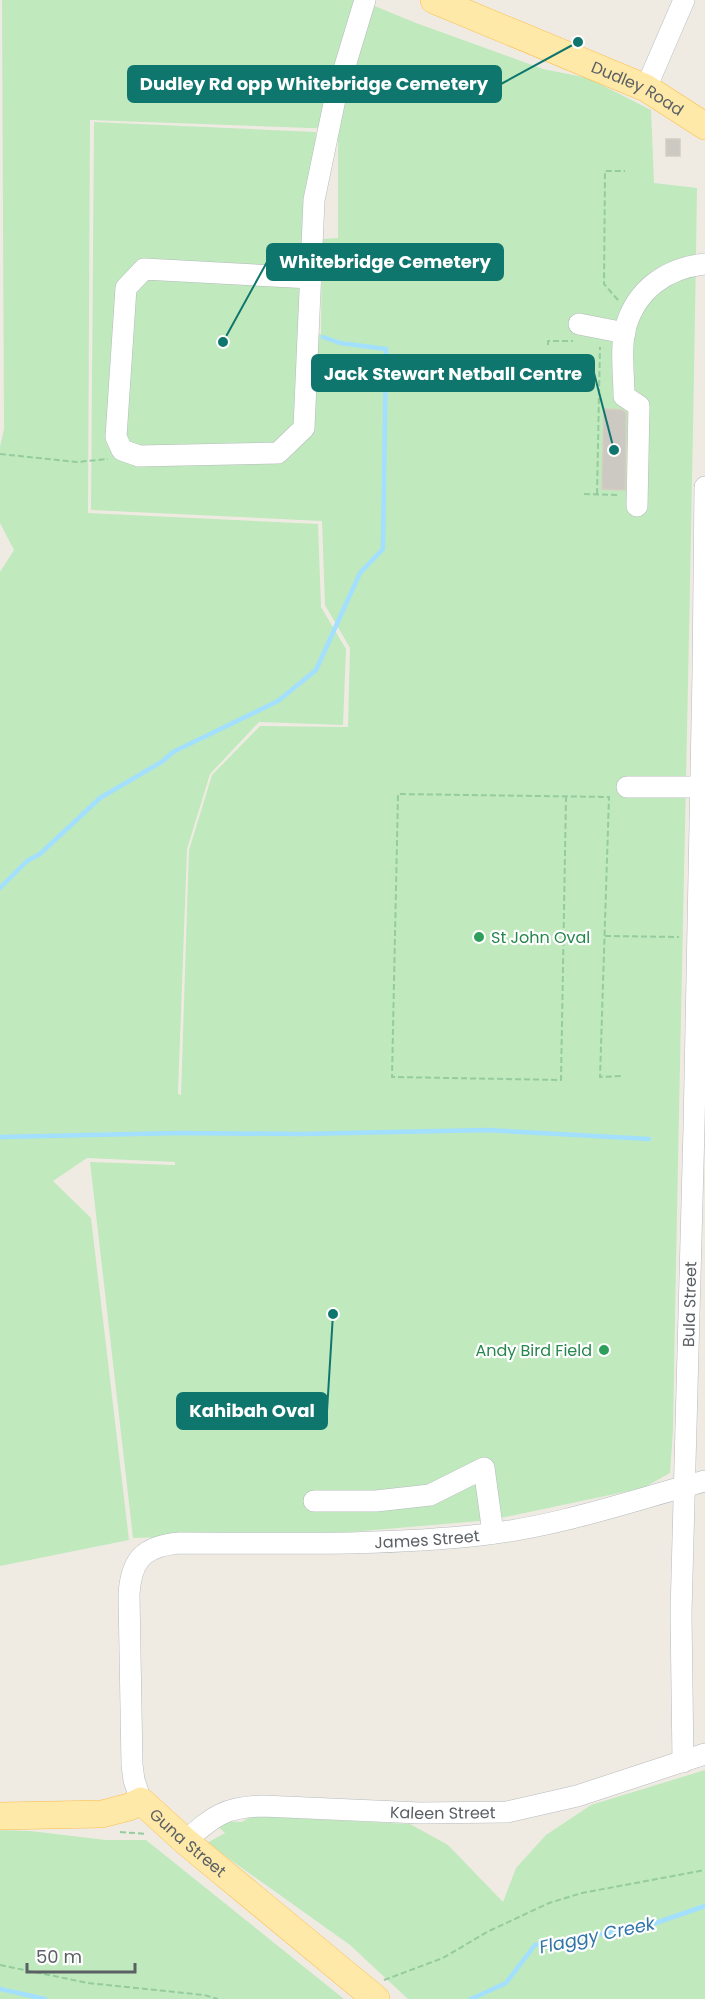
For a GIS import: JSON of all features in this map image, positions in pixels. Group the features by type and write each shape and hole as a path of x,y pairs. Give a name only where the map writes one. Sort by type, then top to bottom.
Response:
{"main road":[{"name":"Dudley Road","path":"434,0 646,88 705,126"},
{"path":"0,1816 102,1814 129,1807 141,1801"},
{"name":"Guna Street","path":"141,1801 185,1841 371,1995"}],"street":[{"path":"311,278 144,268 126,288 116,437 122,450 139,456 279,453 304,428 311,278 314,200 335,99 364,0"},
{"path":"646,88 684,0"},
{"path":"637,500 639,406 624,396 626,326 647,288 659,278 678,269 705,264"},
{"path":"579,324 625,333"},
{"name":"Bula Street","path":"683,1762 681,1613 704,673 705,487"},
{"path":"627,787 700,787"},
{"path":"314,1501 376,1502 430,1495 484,1468 493,1533"},
{"name":"James Street","path":"144,1552 162,1544 180,1542 386,1542 493,1533 571,1519 705,1481"},
{"name":"Guna Street","path":"141,1801 132,1765 129,1595 133,1569 144,1552"},
{"name":"Kaleen Street","path":"185,1841 208,1821 223,1812 240,1807 420,1813 507,1812 577,1796 705,1754"}],"path":[{"path":"622,306 604,284 605,171 625,171"},
{"path":"597,494 600,342"},
{"path":"0,454 77,462 112,459 122,450"},
{"path":"584,494 637,500"},
{"path":"566,796 561,1080 392,1077 398,794 566,796 609,797 600,1077 621,1076"},
{"path":"605,936 697,937"},
{"path":"118,1832 148,1834"},
{"path":"371,1995 387,1977 443,1958 487,1932 549,1903 582,1893 705,1870"},
{"path":"0,1965 88,1983 204,1995 218,1999"}],"green space":[{"path":"2,0 360,0 543,69 588,78 651,110 654,183 697,188 673,1430 670,1473 643,1488 491,1520 351,1532 133,1538 90,1162 175,1165 175,1162 87,1158 53,1181 91,1218 129,1540 0,1566 0,572 14,550 0,523 0,447 4,429","holes":["90,120 338,129 338,238 322,239 321,334 303,334 316,132 94,122 91,510 322,521 325,605 350,648 348,727 260,726 212,775 189,850 181,1095 178,1094 187,849 210,774 259,722 343,725 346,649 321,607 318,524 88,513"]},
{"path":"705,1770 705,1999 408,1999 350,1945 207,1843 225,1833 214,1823 218,1821 242,1822 252,1816 410,1824 448,1845 503,1902 516,1868 546,1835 591,1805"},
{"path":"0,1830 30,1831 106,1840 146,1840 344,1999 0,1999"}],"building":[{"path":"666,139 680,139 680,156 666,156"},
{"path":"604,409 622,410 626,413 625,490 602,489"}],"waterway":[{"path":"0,888 27,861 40,854 100,798 163,761 173,752 278,701 316,670 360,573 383,549 386,349 340,343 323,337"},
{"path":"0,1137 487,1130 649,1139"},
{"name":"Flaggy Creek","path":"471,1999 506,1983 535,1945 644,1927 705,1906"},
{"name":"Flaggy Creek","path":"0,1989 45,1999"}],"place":[{"name":"Dudley Rd opp Whitebridge Cemetery","path":"578,42"},
{"name":"Whitebridge Cemetery","path":"223,342"},
{"name":"Jack Stewart Netball Centre","path":"614,450"},
{"name":"St John Oval","path":"479,937"},
{"name":"Kahibah Oval","path":"333,1314"},
{"name":"Andy Bird Field","path":"604,1350"}]}
